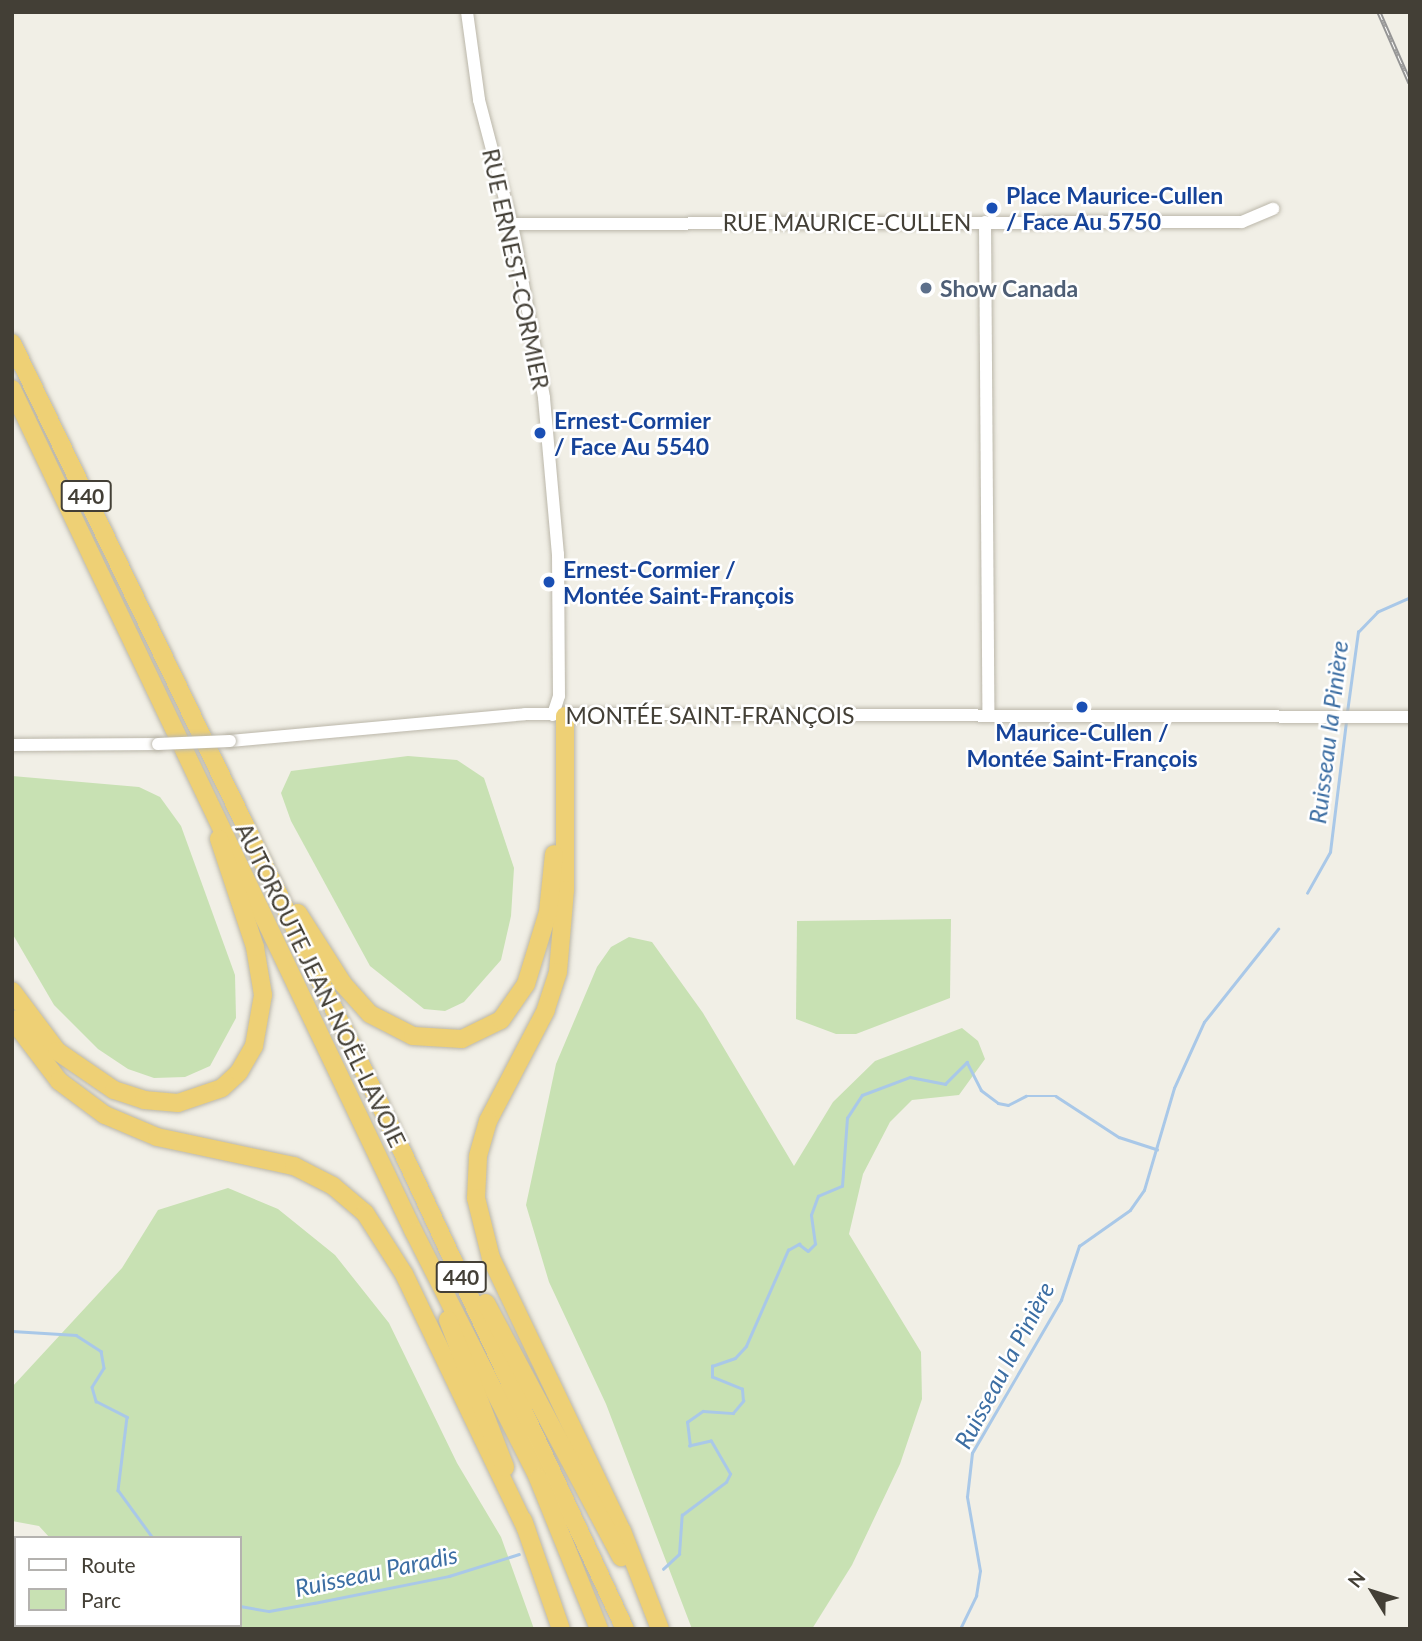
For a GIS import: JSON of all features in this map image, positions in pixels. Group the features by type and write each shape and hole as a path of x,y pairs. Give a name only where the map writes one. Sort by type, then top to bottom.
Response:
{"highway":[{"name":"AUTOROUTE JEAN-NOËL-LAVOIE","path":"12,343 387,1121 625,1629"},
{"name":"AUTOROUTE JEAN-NOËL-LAVOIE","path":"12,389 199,776 414,1232 538,1478 599,1629"},
{"path":"246,830 337,976 370,1014 421,1038 454,1040 480,1034 501,1020 520,995 546,923 553,870 559,715"},
{"path":"559,715 565,890 558,972 545,1010 488,1121 478,1157 476,1198 491,1258 622,1531 658,1629"},
{"path":"12,991 38,1031 68,1061 129,1097 159,1103 194,1100 215,1092 239,1072 259,1032 262,980 199,776"},
{"path":"12,1019 58,1081 105,1115 157,1137 294,1166 327,1182 357,1205 404,1274 526,1529"},
{"path":"387,1121 658,1629"},
{"path":"414,1232 561,1629"}],"street":[{"name":"RUE ERNEST-CORMIER","path":"467,12 479,100 511,224 538,357 554,482 559,715"},
{"path":"985,222 1242,222 1273,209"},
{"name":"RUE MAURICE-CULLEN","path":"511,224 985,222 988,713"},
{"name":"MONTÉE SAINT-FRANÇOIS","path":"12,745 158,744 326,735 464,716 988,713 1410,717"}],"green space":[{"path":"408,756 457,760 484,778 514,868 511,916 501,960 464,1002 445,1011 424,1009 370,966 291,821 281,793 291,771"},
{"path":"12,776 139,787 160,797 181,826 235,975 236,1018 210,1066 185,1077 154,1078 128,1069 98,1049 54,1005 12,933"},
{"path":"951,919 950,998 856,1034 836,1034 796,1019 797,921"},
{"path":"629,937 652,942 703,1013 794,1166 833,1102 875,1061 962,1028 978,1041 985,1059 959,1095 912,1100 890,1122 863,1174 849,1234 921,1352 922,1399 900,1464 852,1565 812,1629 692,1629 606,1404 549,1282 526,1205 556,1064 597,967 611,947"},
{"path":"228,1188 278,1209 335,1255 389,1323 457,1463 501,1537 534,1629 54,1629 242,1627 242,1536 48,1536 39,1526 12,1521 12,1387 122,1268 158,1210"}],"waterway":[{"name":"Ruisseau la Pinière","path":"1347,712 1358,632 1377,612 1410,597"},
{"name":"Ruisseau la Pinière","path":"1307,893 1330,852 1346,722"},
{"name":"Ruisseau la Pinière","path":"960,1629 976,1596 980,1571 967,1497 972,1453 1061,1300 1079,1246 1130,1210 1144,1190 1174,1088 1204,1022 1278,929"},
{"name":"Ruisseau Paradis","path":"663,1569 679,1554 682,1515 726,1482 730,1474 711,1441 690,1446 687,1422 703,1411 733,1413 743,1401 742,1389 712,1377 712,1366 735,1358 746,1346 788,1250 799,1244 808,1251 815,1244 811,1215 818,1196 842,1186 847,1118 862,1095 910,1077 945,1084 967,1062 981,1090 998,1103 1008,1105 1026,1096 1056,1096 1119,1137 1157,1149"},
{"name":"Ruisseau Paradis","path":"12,1331 76,1335 101,1351 104,1368 92,1387 96,1401 127,1417 118,1490 152,1536"},
{"name":"Ruisseau Paradis","path":"242,1606 269,1611 314,1603 449,1576 519,1554"}],"railway":[{"path":"1379,12 1410,83"}],"place":[{"name":"Place Maurice-Cullen / Face Au 5750","path":"992,208"},
{"name":"Show Canada","path":"926,288"},
{"name":"Ernest-Cormier / Face Au 5540","path":"540,433"},
{"name":"Ernest-Cormier / Montée Saint-François","path":"549,582"},
{"name":"Maurice-Cullen / Montée Saint-François","path":"1082,707"}]}
